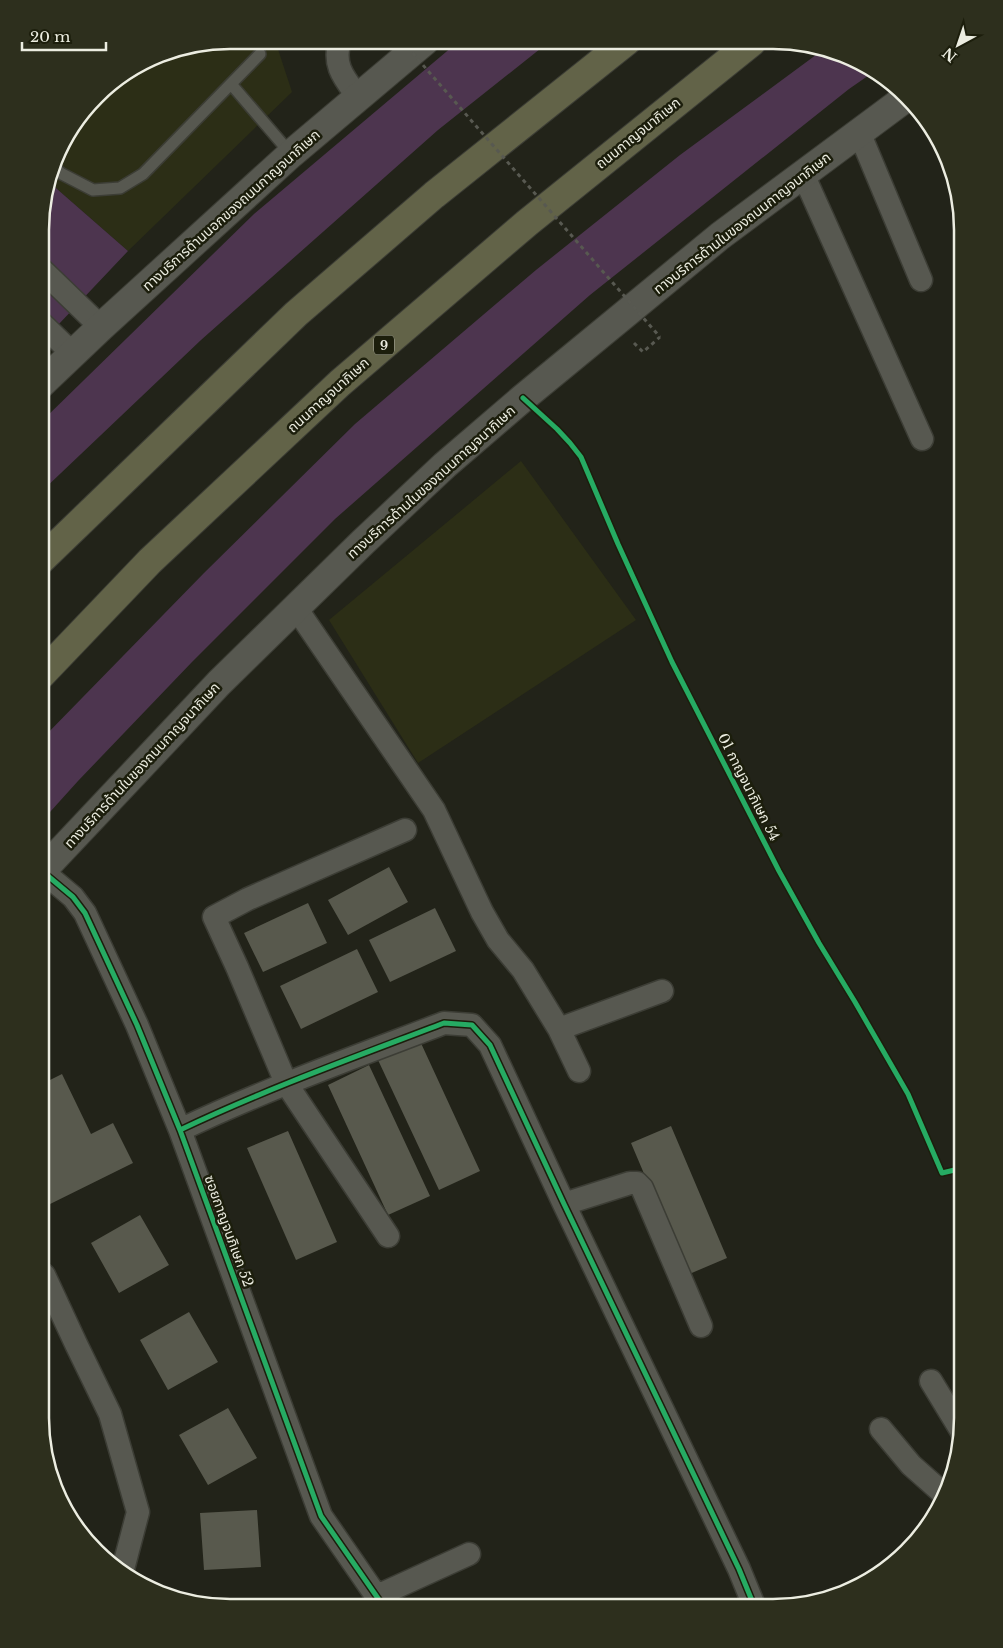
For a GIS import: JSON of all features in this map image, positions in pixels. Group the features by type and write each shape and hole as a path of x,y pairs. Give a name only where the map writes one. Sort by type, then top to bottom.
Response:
{"highway":[{"path":"49,552 296,314 434,195 618,49"},
{"name":"ถนนกาญจนาภิเษก","path":"49,667 150,561 340,383 527,223 743,49"}],"main road":[{"name":"ทางบริการด้านนอกของถนนกาญจนาภิเษก","path":"49,376 292,154 416,49"},
{"name":"ทางบริการด้านในของถนนกาญจนาภิเษก","path":"49,865 200,703 363,542 445,465 523,398 720,236 901,102"}],"street":[{"path":"338,49 340,72 358,98"},
{"path":"859,132 921,280"},
{"path":"804,174 922,439"},
{"path":"49,277 101,327"},
{"path":"49,330 73,354"},
{"path":"296,608 434,810 482,912 498,940 523,970 559,1029 579,1071"},
{"path":"388,1236 286,1084 214,917 248,899 404,830"},
{"name":"ซอยกาญจนภิเษก 52","path":"49,878 73,897 85,913 137,1026 180,1130 321,1516 380,1599"},
{"path":"559,1029 662,991"},
{"path":"180,1130 235,1104 444,1023 472,1025 490,1046 735,1560 751,1599"},
{"path":"564,1204 630,1182 642,1188 701,1326"},
{"path":"49,1286 110,1414 138,1512 124,1565"},
{"path":"930,1381 954,1419"},
{"path":"881,1429 911,1465 939,1490"},
{"path":"384,1599 428,1574 469,1554"}],"lane":[{"path":"58,171 93,190 120,188 143,174 260,54"},
{"path":"231,84 292,154"}],"path":[{"path":"410,49 660,337"}],"shaded area":[{"path":"278,49 292,92 128,251 54,186 67,150 79,129 110,94 129,79 150,67 172,58 206,50"},
{"path":"450,49 540,49 438,130 201,340 49,484 49,414 254,214"},
{"path":"817,54 853,67 868,76 590,295 335,519 192,662 49,813 49,732 204,573 355,424 536,270 680,155"},
{"path":"54,186 128,251 49,335 49,218"},
{"path":"521,461 636,620 418,763 329,620"}],"building":[{"path":"389,867 408,902 348,935 328,900"},
{"path":"308,903 327,943 263,972 244,933"},
{"path":"435,908 456,951 390,982 369,940"},
{"path":"357,949 378,992 301,1029 280,986"},
{"path":"420,1041 480,1171 439,1190 378,1060"},
{"path":"369,1065 430,1196 388,1215 328,1085"},
{"path":"62,1074 91,1134 113,1123 133,1163 49,1205 49,1080"},
{"path":"671,1126 727,1258 687,1275 631,1143"},
{"path":"288,1131 337,1242 296,1260 247,1148"},
{"path":"140,1215 169,1265 119,1293 91,1243"},
{"path":"189,1312 218,1362 168,1390 140,1340"},
{"path":"228,1408 257,1458 208,1485 179,1435"},
{"path":"257,1510 261,1567 204,1570 200,1513"}],"cycle path":[{"name":"01 กาญจนาภิเษก 54","path":"523,398 557,429 581,457 672,662 779,871 908,1094 942,1173 954,1170"},
{"path":"49,877 73,897 85,913 137,1025 180,1130 321,1516 378,1599"},
{"path":"180,1130 278,1087 444,1023 472,1025 490,1045 739,1569 751,1599"}]}
